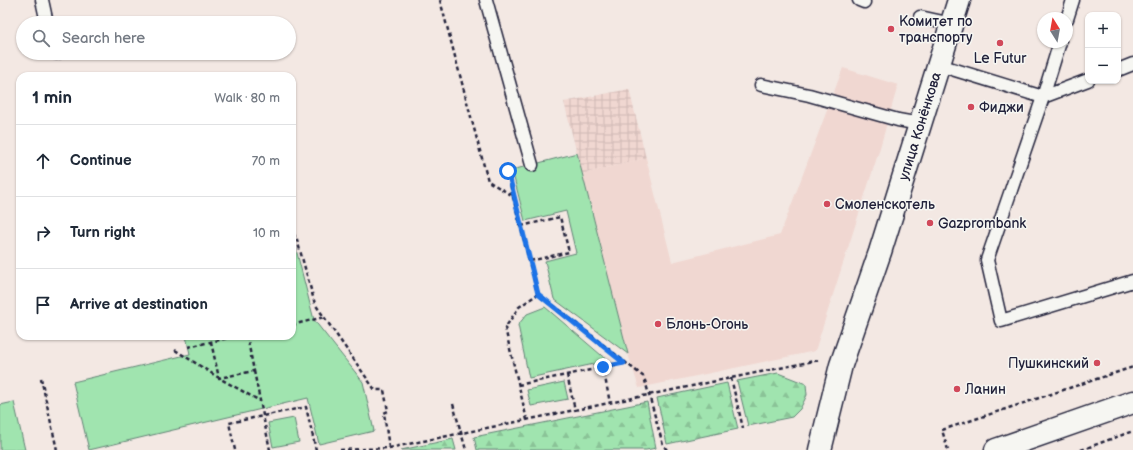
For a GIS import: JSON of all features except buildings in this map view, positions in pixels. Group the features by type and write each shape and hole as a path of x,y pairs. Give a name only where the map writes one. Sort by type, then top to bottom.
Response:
{"street":[{"name":"улица Конёнкова","path":"820,450 842,365 880,252 959,0"},
{"path":"996,450 1133,402"}],"lane":[{"path":"42,0 45,16"},
{"path":"486,0 532,165"},
{"path":"1069,12 1073,0"},
{"path":"920,17 952,24"},
{"path":"1058,48 1043,97 987,260 1001,321 1133,281"},
{"path":"1121,69 1133,64"},
{"path":"939,65 1043,97 1085,81"},
{"path":"761,85 809,95 920,124"}],"path":[{"path":"440,0 488,181 513,196"},
{"path":"532,165 508,171 538,294 624,363 644,377 663,445 668,450"},
{"path":"521,226 560,216 569,252 530,261"},
{"path":"296,236 315,304 375,390 384,390 388,411 384,413 389,448"},
{"path":"527,420 505,328 519,307 538,294"},
{"path":"296,324 324,317"},
{"path":"188,347 220,340"},
{"path":"248,340 270,450"},
{"path":"211,342 219,378"},
{"path":"175,350 219,378 260,400"},
{"path":"340,450 389,448 825,358"},
{"path":"518,384 624,363"},
{"path":"603,367 610,402"},
{"path":"948,450 942,430 1133,367"},
{"path":"219,378 254,371"},
{"path":"567,375 576,410"},
{"path":"41,378 56,450"},
{"path":"731,378 743,428"},
{"path":"453,404 466,450"},
{"path":"235,450 229,423 306,407 316,450"},
{"path":"1081,450 1133,431"}],"shaded area":[{"name":"Смоленскотель","path":"843,68 898,85 879,151 815,351 639,388 628,354 582,174 646,158 672,262 780,235"},
{"path":"629,89 646,158 582,174 564,102"}],"green space":[{"path":"577,153 628,354 554,299 545,261 576,253 566,211 525,221 512,170"},
{"path":"296,249 314,320 363,382 374,431 319,444 308,398 89,450 73,382 190,354 187,340 296,340"},
{"path":"545,307 608,361 529,378 518,325 527,314"},
{"path":"778,373 806,384 807,395 800,409 792,417 748,426 737,381"},
{"path":"564,382 568,399 531,406 527,390"},
{"path":"727,383 738,429 667,444 657,398"},
{"path":"14,402 25,450 0,450 0,405"},
{"path":"647,402 656,448 646,450 477,450 474,437"},
{"path":"294,418 299,442 273,447 268,423"},
{"path":"453,439 456,450 401,450"}],"place":[{"name":"Комитет по транспорту","path":"891,29"},
{"name":"Le Futur","path":"1000,43"},
{"name":"Фиджи","path":"971,107"},
{"name":"Смоленскотель","path":"827,204"},
{"name":"Gazprombank","path":"930,223"},
{"name":"Блонь-Огонь","path":"658,324"},
{"name":"Пушкинский","path":"1097,363"},
{"name":"Ланин","path":"957,389"}],"route":[{"path":"508,171 538,294 624,363 603,367"}]}
